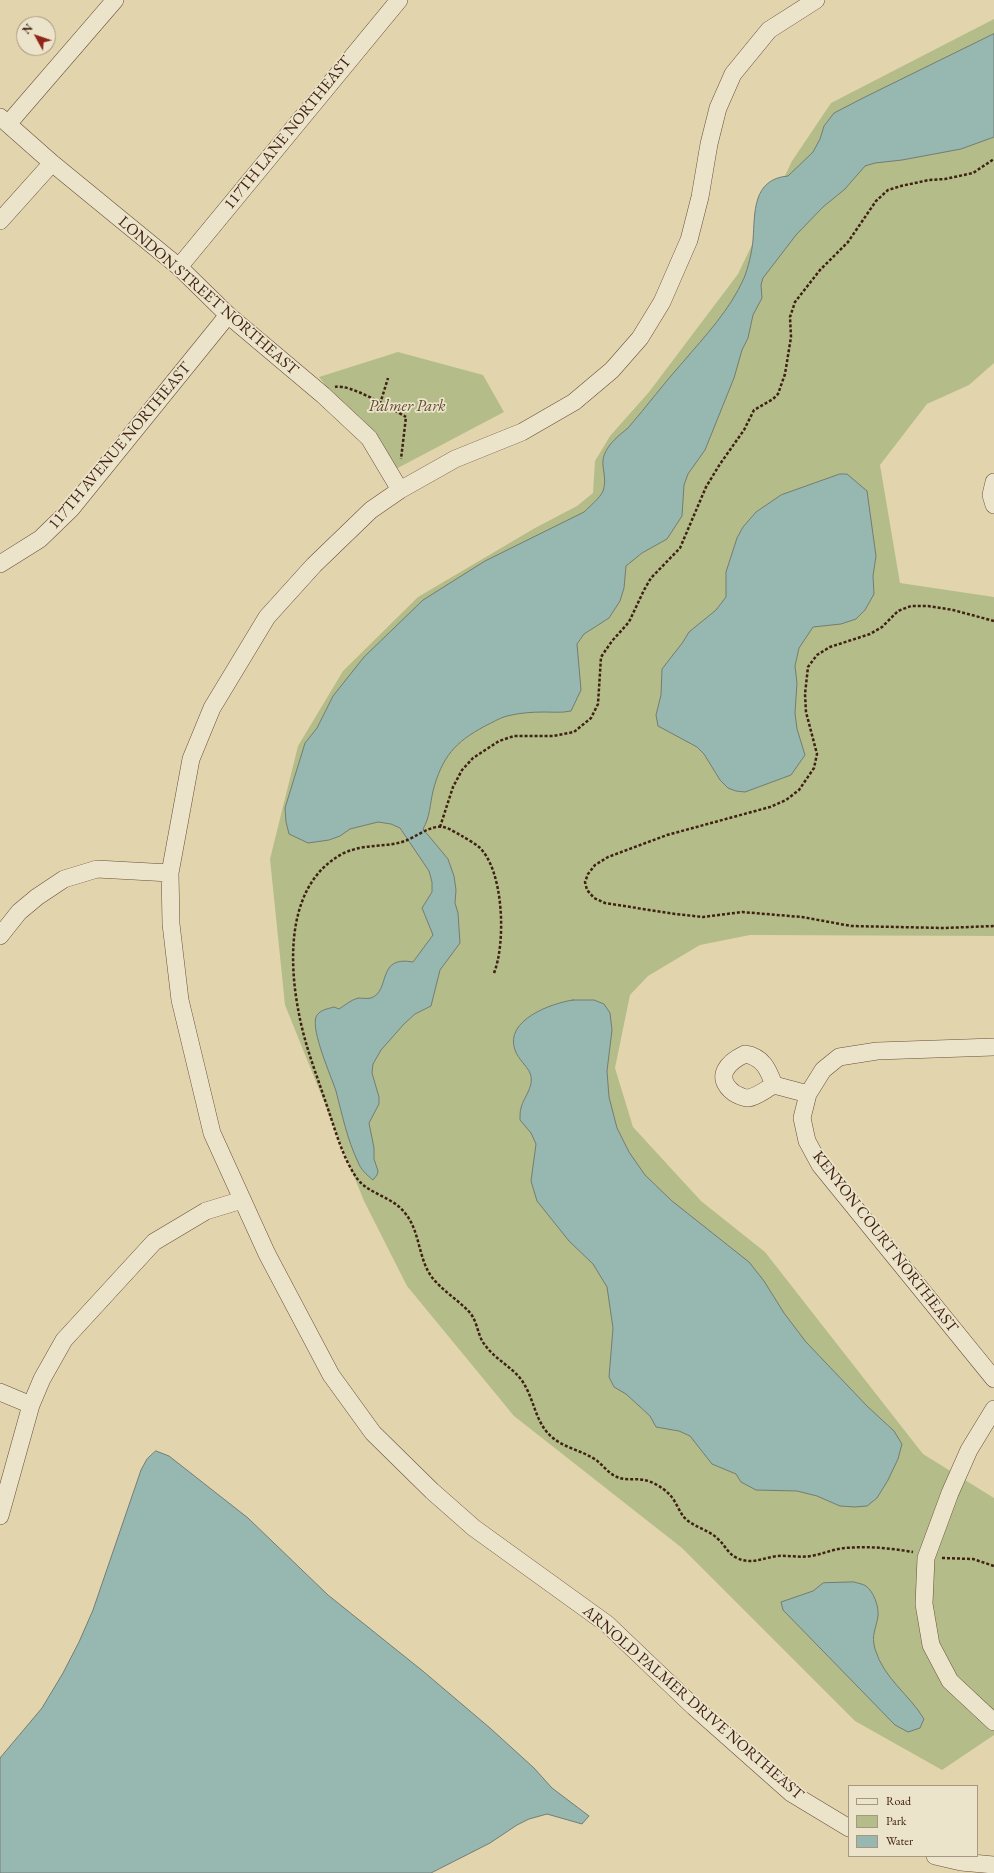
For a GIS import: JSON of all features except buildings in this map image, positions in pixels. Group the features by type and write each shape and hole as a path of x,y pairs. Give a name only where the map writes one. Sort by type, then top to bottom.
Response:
{"street":[{"path":"4,121 115,0"},
{"name":"117TH LANE NORTHEAST","path":"178,267 399,0"},
{"name":"ARNOLD PALMER DRIVE NORTHEAST","path":"816,0 769,30 733,74 718,108 710,137 700,197 689,240 662,302 640,338 612,370 574,402 522,432 455,460 396,482 372,510 314,565 267,616 212,708 191,759 170,873 172,924 180,1000 212,1133 266,1254 331,1375 374,1433 432,1491 474,1528 607,1624 694,1707 791,1793 848,1827"},
{"name":"LONDON STREET NORTHEAST","path":"4,121 52,164 178,267 228,314 320,392 369,438 396,482"},
{"path":"0,221 52,164"},
{"name":"117TH AVENUE NORTHEAST","path":"0,564 40,539 71,509 228,314"},
{"path":"994,482 990,495 994,505"},
{"path":"0,936 19,912 37,897 64,879 97,869 170,873"},
{"name":"KENYON COURT NORTHEAST","path":"994,1048 877,1051 839,1057 823,1070 808,1094 802,1118 807,1141 820,1165 994,1379"},
{"path":"774,1085 808,1094"},
{"path":"0,1516 31,1405 42,1379 64,1340 145,1250 154,1242 206,1211 242,1200"},
{"path":"0,1392 31,1405"},
{"path":"994,1409 969,1450 950,1493 926,1558 924,1604 931,1645 950,1681 994,1722"},
{"path":"940,1857 961,1862 994,1865"}],"path":[{"path":"440,827 452,786 462,770 473,758 499,741 514,736 553,736 574,732 591,718 598,704 601,657 612,641 629,622 651,578 680,548 706,487 744,430 754,410 773,399 778,394 785,374 791,337 790,317 795,302 820,270 848,242 876,201 888,190 928,180 945,179 973,173 994,159"},
{"path":"380,404 388,378"},
{"path":"320,392 340,385 406,416 400,456 402,468 396,482"},
{"path":"994,621 947,609 928,606 911,606 898,611 882,627 870,634 830,647 817,655 808,667 805,694 806,712 817,754 814,768 799,790 786,800 770,807 667,835 608,857 595,865 588,874 585,882 587,890 594,898 605,903 702,917 742,912 802,917 851,926 944,928 994,926"},
{"path":"494,973 500,948 500,907 498,890 489,861 480,848 457,833 440,827 426,831 406,841 363,846 332,860 319,871 310,883 297,917 295,938 294,983 299,1017 316,1077 337,1135 356,1179 367,1188 393,1200 404,1210 413,1224 430,1275 471,1315 478,1328 483,1343 519,1377 528,1390 537,1417 544,1429 554,1439 595,1459 616,1477 629,1480 643,1479 668,1492 683,1516 692,1524 718,1539 727,1552 738,1559 751,1562 776,1556 806,1557 829,1550 876,1547"}],"green space":[{"path":"994,19 994,363 969,385 927,404 880,465 900,583 994,597 994,936 750,935 700,945 648,976 630,995 615,1068 633,1127 701,1201 765,1252 923,1454 994,1498 994,1735 942,1770 855,1721 682,1548 514,1416 407,1286 364,1201 285,1005 270,859 298,746 343,671 418,597 535,528 577,506 593,493 595,461 610,436 649,392 738,274 792,161 831,103"},
{"name":"Palmer Park","path":"398,352 483,375 504,412 394,470 319,377"}],"water":[{"path":"994,34 994,137 961,149 902,160 875,163 865,166 845,189 823,207 796,235 763,278 761,285 762,298 753,315 748,338 742,350 734,378 705,450 688,474 684,485 682,516 667,539 642,553 626,566 624,588 620,601 609,618 584,634 577,644 581,690 571,711 525,713 501,718 465,738 445,760 433,791 428,815 423,829 448,859 454,876 456,890 455,903 458,913 460,943 440,970 431,1006 415,1014 404,1024 381,1050 373,1064 372,1073 379,1097 379,1104 369,1123 374,1148 374,1159 378,1171 373,1180 361,1167 354,1153 336,1091 319,1043 315,1024 316,1017 324,1010 334,1007 339,1009 355,999 371,998 377,994 381,988 389,968 401,961 413,962 433,935 422,908 432,892 432,882 429,871 400,828 391,824 378,822 350,829 340,836 329,840 308,843 289,834 285,808 305,743 317,728 333,696 364,657 423,600 485,561 584,512 595,502 604,488 603,460 607,449 615,439 628,428 708,332 732,301 738,290 750,260 755,209 762,190 768,183 788,176 813,152 820,139 824,126 834,113"},
{"path":"840,474 847,474 867,491 876,556 873,576 874,594 865,610 856,619 841,624 813,627 799,648 795,666 797,683 795,713 797,729 805,755 791,775 745,792 736,791 728,788 720,780 704,754 697,747 658,726 656,715 661,695 662,669 689,632 716,610 726,597 726,572 737,538 743,527 756,512 781,495"},
{"path":"573,1000 594,1000 604,1004 610,1013 612,1030 607,1071 609,1097 617,1128 629,1152 645,1175 672,1201 749,1262 806,1342 867,1406 894,1431 902,1444 898,1459 888,1480 877,1498 867,1506 840,1506 817,1496 797,1491 756,1490 741,1482 736,1474 712,1464 690,1436 679,1431 656,1427 650,1416 626,1394 614,1387 609,1377 613,1328 607,1287 593,1264 569,1241 537,1201 531,1181 536,1144 531,1133 520,1120 522,1104 530,1087 531,1078 529,1070 515,1050 513,1039 516,1030 532,1015 543,1009"},
{"path":"156,1451 169,1456 248,1518 328,1595 424,1672 490,1728 534,1768 552,1788 589,1816 582,1824 547,1814 529,1819 490,1843 431,1873 0,1873 0,1758 42,1708 63,1673 79,1642 93,1610 141,1470 147,1459"},
{"path":"854,1582 866,1586 874,1596 878,1612 874,1636 875,1649 884,1669 924,1719 920,1728 908,1732 895,1725 783,1610 781,1602 813,1591 823,1583"}]}
